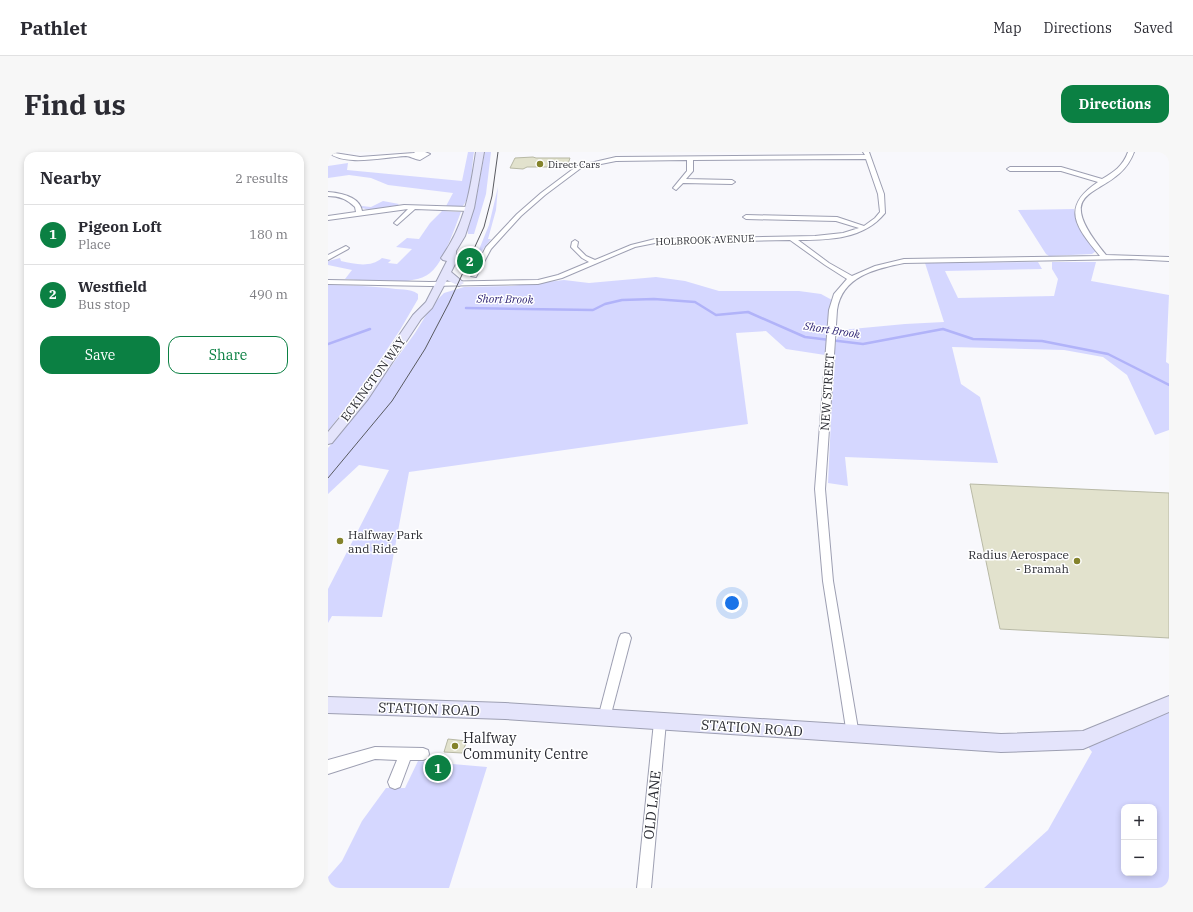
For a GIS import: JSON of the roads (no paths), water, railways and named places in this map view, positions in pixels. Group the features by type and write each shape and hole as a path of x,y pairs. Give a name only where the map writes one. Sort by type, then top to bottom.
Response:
{"main road":[{"name":"ECKINGTON WAY","path":"416,317 423,300 446,273 452,260 452,252 469,209 480,152"},
{"name":"ECKINGTON WAY","path":"329,438 364,396 416,317 427,308 443,261 452,252"},
{"path":"446,273 456,283"},
{"path":"436,285 456,283"},
{"name":"STATION ROAD","path":"328,706 505,711 853,735 1001,743 1083,740 1169,704"}],"street":[{"path":"330,152 346,157 357,158 414,155"},
{"path":"1104,258 1082,226 1078,212 1079,204 1084,195 1128,163 1131,152"},
{"path":"474,276 488,248 504,230 533,202 574,170 586,164 607,160 867,154"},
{"name":"HOLBROOK AVENUE","path":"456,283 538,282 560,277 633,246 655,241 837,236 865,228 880,217 884,207 867,154"},
{"path":"676,188 690,171 690,159"},
{"path":"1010,169 1061,169 1102,181"},
{"path":"682,182 732,182"},
{"path":"328,194 340,195 354,202 358,206 359,213"},
{"path":"328,218 398,207 469,209"},
{"path":"397,223 414,207"},
{"path":"746,217 837,218 865,228"},
{"path":"791,238 827,264 852,279"},
{"path":"575,242 574,247 594,262"},
{"path":"328,258 346,248"},
{"name":"NEW STREET","path":"853,735 823,538 820,489 833,310 839,291 852,279 872,269 904,261 1104,258 1169,259"},
{"path":"328,282 436,285"},
{"path":"604,718 625,638"},
{"name":"OLD LANE","path":"644,888 660,722"},
{"path":"328,766 375,753 423,754"},
{"path":"395,782 406,753"}],"waterway":[{"name":"Short Brook","path":"466,308 593,310 605,304 622,300 654,299 695,302 716,315 748,312 805,337 863,344 943,329 973,339 1042,341 1108,354 1169,385"},
{"name":"Short Brook","path":"328,344 370,329"}],"tram line":[{"path":"328,478 392,401 425,349 449,303 484,227 492,196 498,152"}],"place":[{"name":"Direct Cars","path":"540,164"},
{"name":"Westfield","path":"470,261"},
{"name":"Halfway Park and Ride","path":"340,541"},
{"name":"Radius Aerospace - Bramah","path":"1077,561"},
{"name":"Halfway Community Centre","path":"455,746"},
{"name":"Pigeon Loft","path":"438,768"}]}
